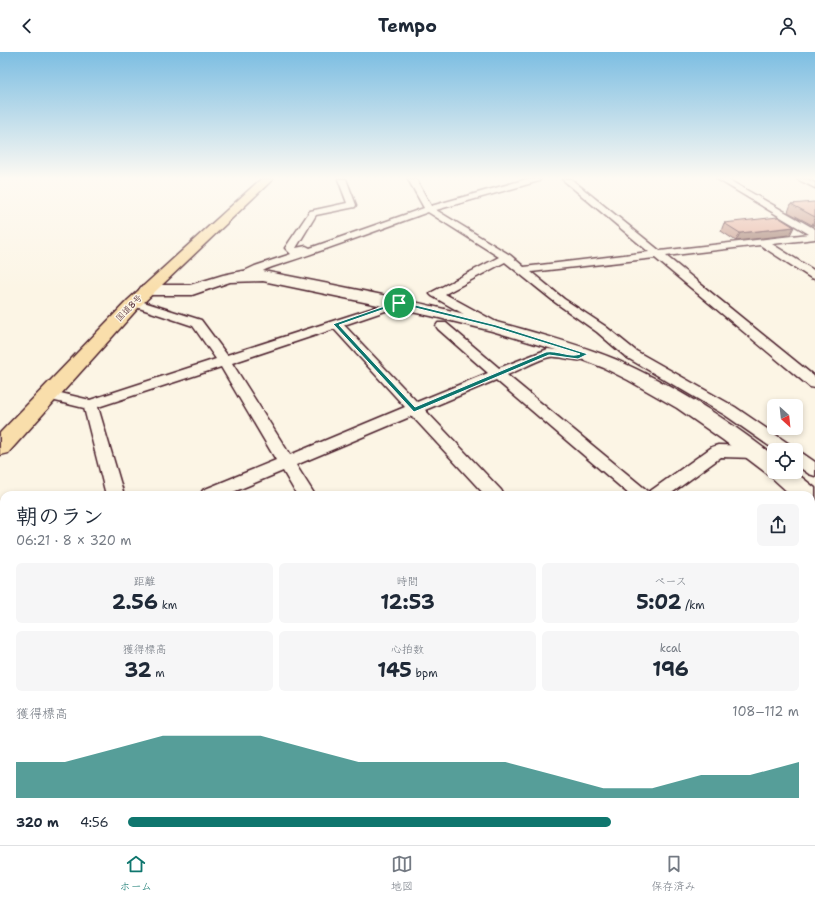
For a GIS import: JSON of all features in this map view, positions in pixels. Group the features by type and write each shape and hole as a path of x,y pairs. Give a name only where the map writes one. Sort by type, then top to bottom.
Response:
{"highway":[{"name":"国道8号","path":"0,447 134,303 227,216"}],"street":[{"path":"311,216 290,248 294,252 327,246"},
{"path":"242,276 258,268 327,246 410,216"},
{"path":"440,216 506,257 560,301 601,329 631,354 730,411 776,443"},
{"path":"610,216 815,384"},
{"path":"784,216 815,234"},
{"path":"522,270 762,242 815,234"},
{"path":"762,242 815,276"},
{"path":"494,326 436,294 506,257"},
{"path":"147,290 192,290 228,278 263,276 399,303 494,326 586,354 672,396 755,452 767,462"},
{"path":"134,303 197,324 224,361 304,491"},
{"path":"48,395 90,405 399,303"},
{"path":"336,324 414,410 491,491"},
{"path":"442,326 637,491"},
{"path":"218,491 548,353 578,357 586,354"},
{"path":"90,405 114,491"},
{"path":"662,491 718,451 755,452"},
{"path":"803,462 815,470"},
{"path":"788,479 802,491"}],"building":[{"path":"778,217 794,227 740,233 724,223"}],"route":[{"path":"399,303 494,326 586,354 578,357 548,353 414,410 336,324 399,303"}]}
